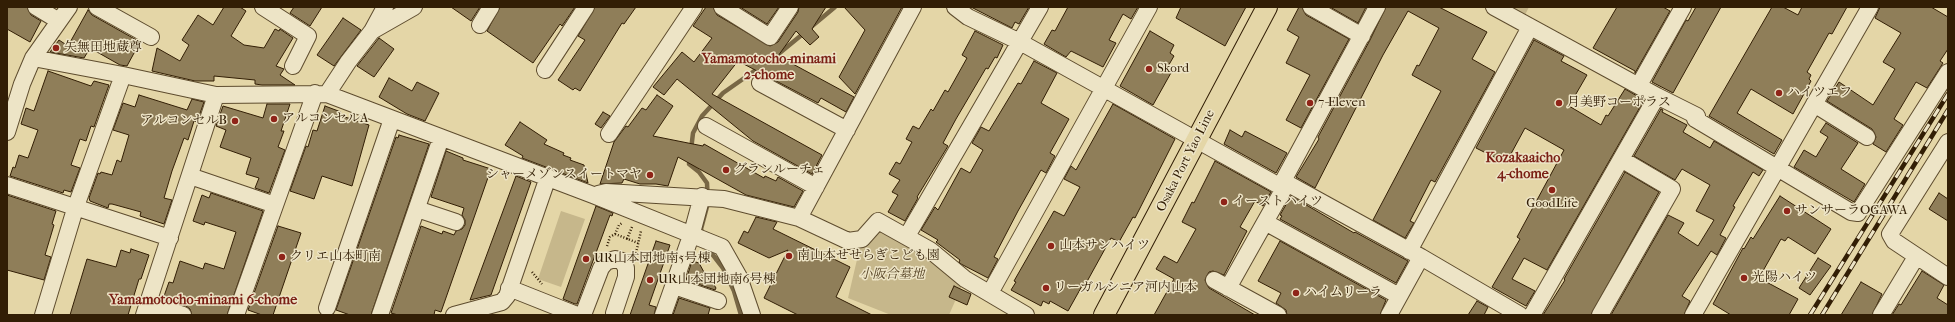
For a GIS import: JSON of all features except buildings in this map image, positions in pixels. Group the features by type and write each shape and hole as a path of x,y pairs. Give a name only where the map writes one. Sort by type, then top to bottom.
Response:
{"main road":[{"name":"Osaka Port Yao Line","path":"1104,315 1267,7"}],"street":[{"path":"36,7 60,21"},
{"path":"7,132 22,84 33,58 69,7"},
{"path":"97,7 151,37"},
{"path":"263,7 308,36 293,66"},
{"path":"236,315 275,205 321,94 372,31 384,7"},
{"path":"372,31 414,7"},
{"path":"480,25 491,7"},
{"path":"545,70 586,7"},
{"path":"609,134 694,7"},
{"path":"722,7 770,37 790,7"},
{"path":"799,218 913,7"},
{"path":"955,7 968,17 1020,42 1196,140 1415,254 1520,315"},
{"path":"907,236 1040,7"},
{"path":"990,293 1149,7"},
{"path":"1311,7 1362,36"},
{"path":"1228,288 1285,186 1283,181 1377,7"},
{"path":"1494,7 1657,96 1697,116 1695,119 1851,212 1858,213 1948,72"},
{"path":"1639,85 1683,7"},
{"path":"1693,315 1870,7"},
{"path":"1389,315 1399,296 1415,254 1530,26"},
{"path":"33,58 216,95 321,94 392,119 548,177 692,233 722,247 739,277 752,315"},
{"path":"43,315 75,209 122,75"},
{"path":"760,83 847,130"},
{"path":"183,315 146,309 216,95"},
{"path":"1532,315 1657,96"},
{"path":"1814,104 1867,138"},
{"path":"327,308 392,119"},
{"path":"706,126 816,187"},
{"path":"380,315 442,138"},
{"path":"1948,142 1890,234 1894,241 1948,277"},
{"path":"1600,315 1672,189 1621,159"},
{"path":"190,176 275,205"},
{"path":"454,315 502,302 507,296 548,177"},
{"path":"7,186 75,209 170,238"},
{"path":"594,195 606,192 702,196 724,199 799,218 848,241 862,239 878,221 930,250 965,279 1026,315"},
{"path":"663,315 692,233 702,196"},
{"path":"417,209 456,222"},
{"path":"1265,222 1399,296"},
{"path":"1881,315 1916,257"},
{"path":"583,315 602,268 606,262 615,259 622,261 626,268 626,277 614,313"},
{"path":"1214,280 1278,315"},
{"path":"674,286 718,301"},
{"path":"509,288 577,315"}],"path":[{"path":"606,262 604,256 610,237 615,234 619,225 628,222"},
{"path":"626,277 642,232 640,228"},
{"path":"615,234 638,244"},
{"path":"521,256 526,260 533,274 547,290 550,297 549,303"}],"green space":[{"path":"1509,7 1529,7 1525,15"},
{"path":"561,211 585,219 561,287 538,279"},
{"name":"小阪合墓地","path":"877,228 923,251 963,283 949,315 891,315 848,298 859,251 871,233"}],"waterway":[{"path":"811,27 835,7"},
{"path":"776,56 804,33"},
{"path":"691,150 693,133 702,116 723,93 760,67"},
{"path":"690,157 689,164 699,172 707,183 708,203 701,229 703,235"},
{"path":"706,246 723,268 734,291 741,315"}],"railway":[{"path":"1810,315 1948,94"},
{"path":"1822,315 1948,110"}],"place":[{"name":"矢無田地蔵尊","path":"56,48"},
{"name":"Skord","path":"1149,69"},
{"name":"ハイツエフ","path":"1779,93"},
{"name":"7-Eleven","path":"1310,103"},
{"name":"月美野コーポラス","path":"1559,103"},
{"name":"アルコンセルA","path":"274,119"},
{"name":"アルコンセルB","path":"235,121"},
{"name":"グランルーチェ","path":"726,170"},
{"name":"シャーメゾンスイートマヤ","path":"650,175"},
{"name":"GoodLife","path":"1552,190"},
{"name":"イーストハイツ","path":"1224,202"},
{"name":"サンサーラOGAWA","path":"1787,211"},
{"name":"山本サンハイツ","path":"1051,246"},
{"name":"南山本せせらぎこども園","path":"789,256"},
{"name":"クリエ山本町南","path":"282,257"},
{"name":"UR山本団地南5号棟","path":"586,259"},
{"name":"光陽ハイツ","path":"1744,278"},
{"name":"UR山本団地南6号棟","path":"650,280"},
{"name":"リーガルシニア河内山本","path":"1046,288"},
{"name":"ハイムリーラ","path":"1296,293"}],"district":[{"name":"Yamamotocho-minami 2-chome","path":"769,68"},
{"name":"Kozakaaicho 4-chome","path":"1523,168"},
{"name":"Yamamotocho-minami 6-chome","path":"203,301"}]}
